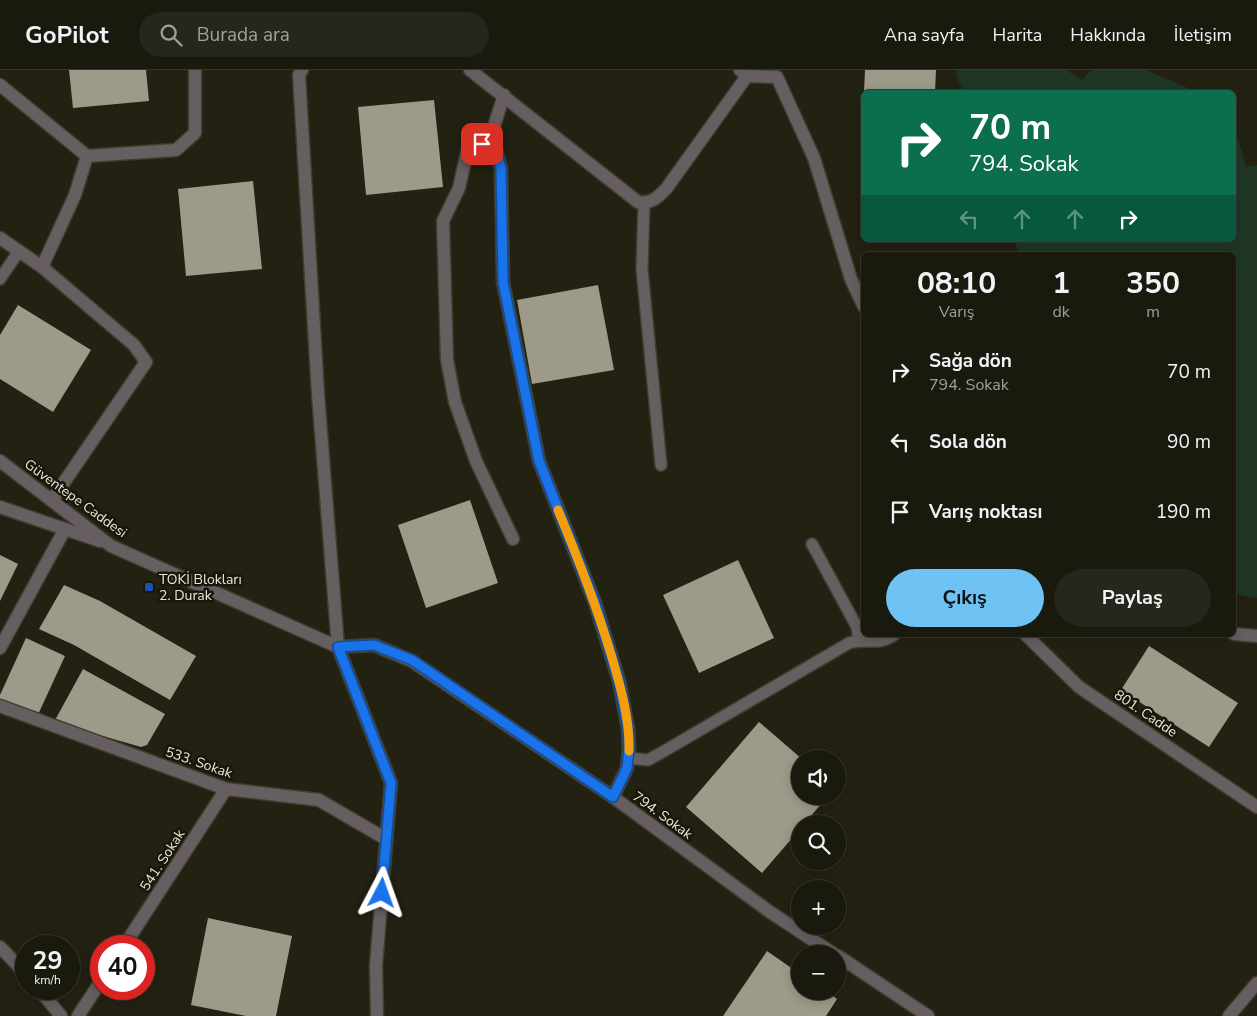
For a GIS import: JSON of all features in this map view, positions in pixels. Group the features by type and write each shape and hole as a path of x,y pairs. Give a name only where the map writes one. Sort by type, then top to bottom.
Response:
{"street":[{"path":"0,85 87,156 176,150 195,133 195,70"},
{"path":"470,70 638,202 644,203 653,201 666,189 744,73 779,73 814,158 851,279 861,301"},
{"path":"298,72 318,394 338,647 391,783 376,965 377,1016"},
{"path":"488,144 504,95"},
{"path":"513,539 476,461 455,402 447,360 443,221 458,188 467,152 477,144 488,144 496,150 501,169 503,282 539,461 595,603 619,681 628,728 628,758 627,768 613,797"},
{"path":"42,267 75,196 87,156"},
{"path":"0,238 42,267 134,344 146,362 52,500"},
{"name":"Güventepe Caddesi","path":"0,461 111,546 338,647"},
{"path":"0,507 111,546"},
{"path":"0,648 65,530"},
{"path":"1236,634 1257,636"},
{"name":"801. Cadde","path":"1028,637 1079,687 1257,807"},
{"name":"794. Sokak","path":"338,647 374,645 412,660 613,797 770,912 820,945"},
{"name":"533. Sokak","path":"0,706 226,789 319,800 386,839"},
{"name":"541. Sokak","path":"131,935 226,789"},
{"path":"0,947 15,963"},
{"path":"846,961 928,1016"},
{"path":"1229,1016 1257,983"},
{"path":"78,1016 90,998"},
{"path":"48,1000 61,1016"}],"lane":[{"path":"644,203 642,269 661,465"},
{"path":"0,279 18,251"},
{"path":"812,544 857,627 859,641"},
{"path":"628,758 648,760 849,643 859,641 882,642 891,637"}],"green space":[{"path":"958,70 1066,70 1082,80 1091,70 1146,70 1192,90 962,90 956,74"},
{"path":"1236,131 1246,167 1257,165 1257,598 1236,594 1236,252 1018,252 1015,242 1236,242"}],"building":[{"path":"69,70 146,70 149,101 73,108"},
{"path":"865,70 936,70 935,90 864,90"},
{"path":"434,100 443,187 366,195 358,107"},
{"path":"253,181 262,269 186,276 178,189"},
{"path":"598,285 614,370 532,384 517,300"},
{"path":"18,305 91,350 53,412 0,379 0,335"},
{"path":"470,500 498,583 426,608 398,525"},
{"path":"0,555 18,564 0,601"},
{"path":"738,560 774,638 699,673 663,595"},
{"path":"64,585 100,601 196,656 170,700 74,645 39,629"},
{"path":"26,638 65,656 36,719 0,705 0,695"},
{"path":"1149,646 1238,703 1209,747 1121,690"},
{"path":"83,669 165,714 147,745 141,747 54,722"},
{"path":"759,722 792,750 791,805 820,805 812,815 791,815 791,839 762,873 686,807"},
{"path":"208,918 292,936 276,1016 246,1016 191,1005"},
{"path":"767,951 791,968 791,1000 836,1000 826,1016 723,1016"}],"slow traffic":[{"path":"558,510 595,603 619,681 628,728 629,751"}],"place":[{"name":"TOKİ Blokları 2. Durak","path":"149,587"}],"route":[{"path":"382,893 391,783 338,647 374,645 412,660 613,797 627,768 629,749 628,728 619,681 595,603 539,461 503,282 501,169 496,150 488,144 482,144"}]}
